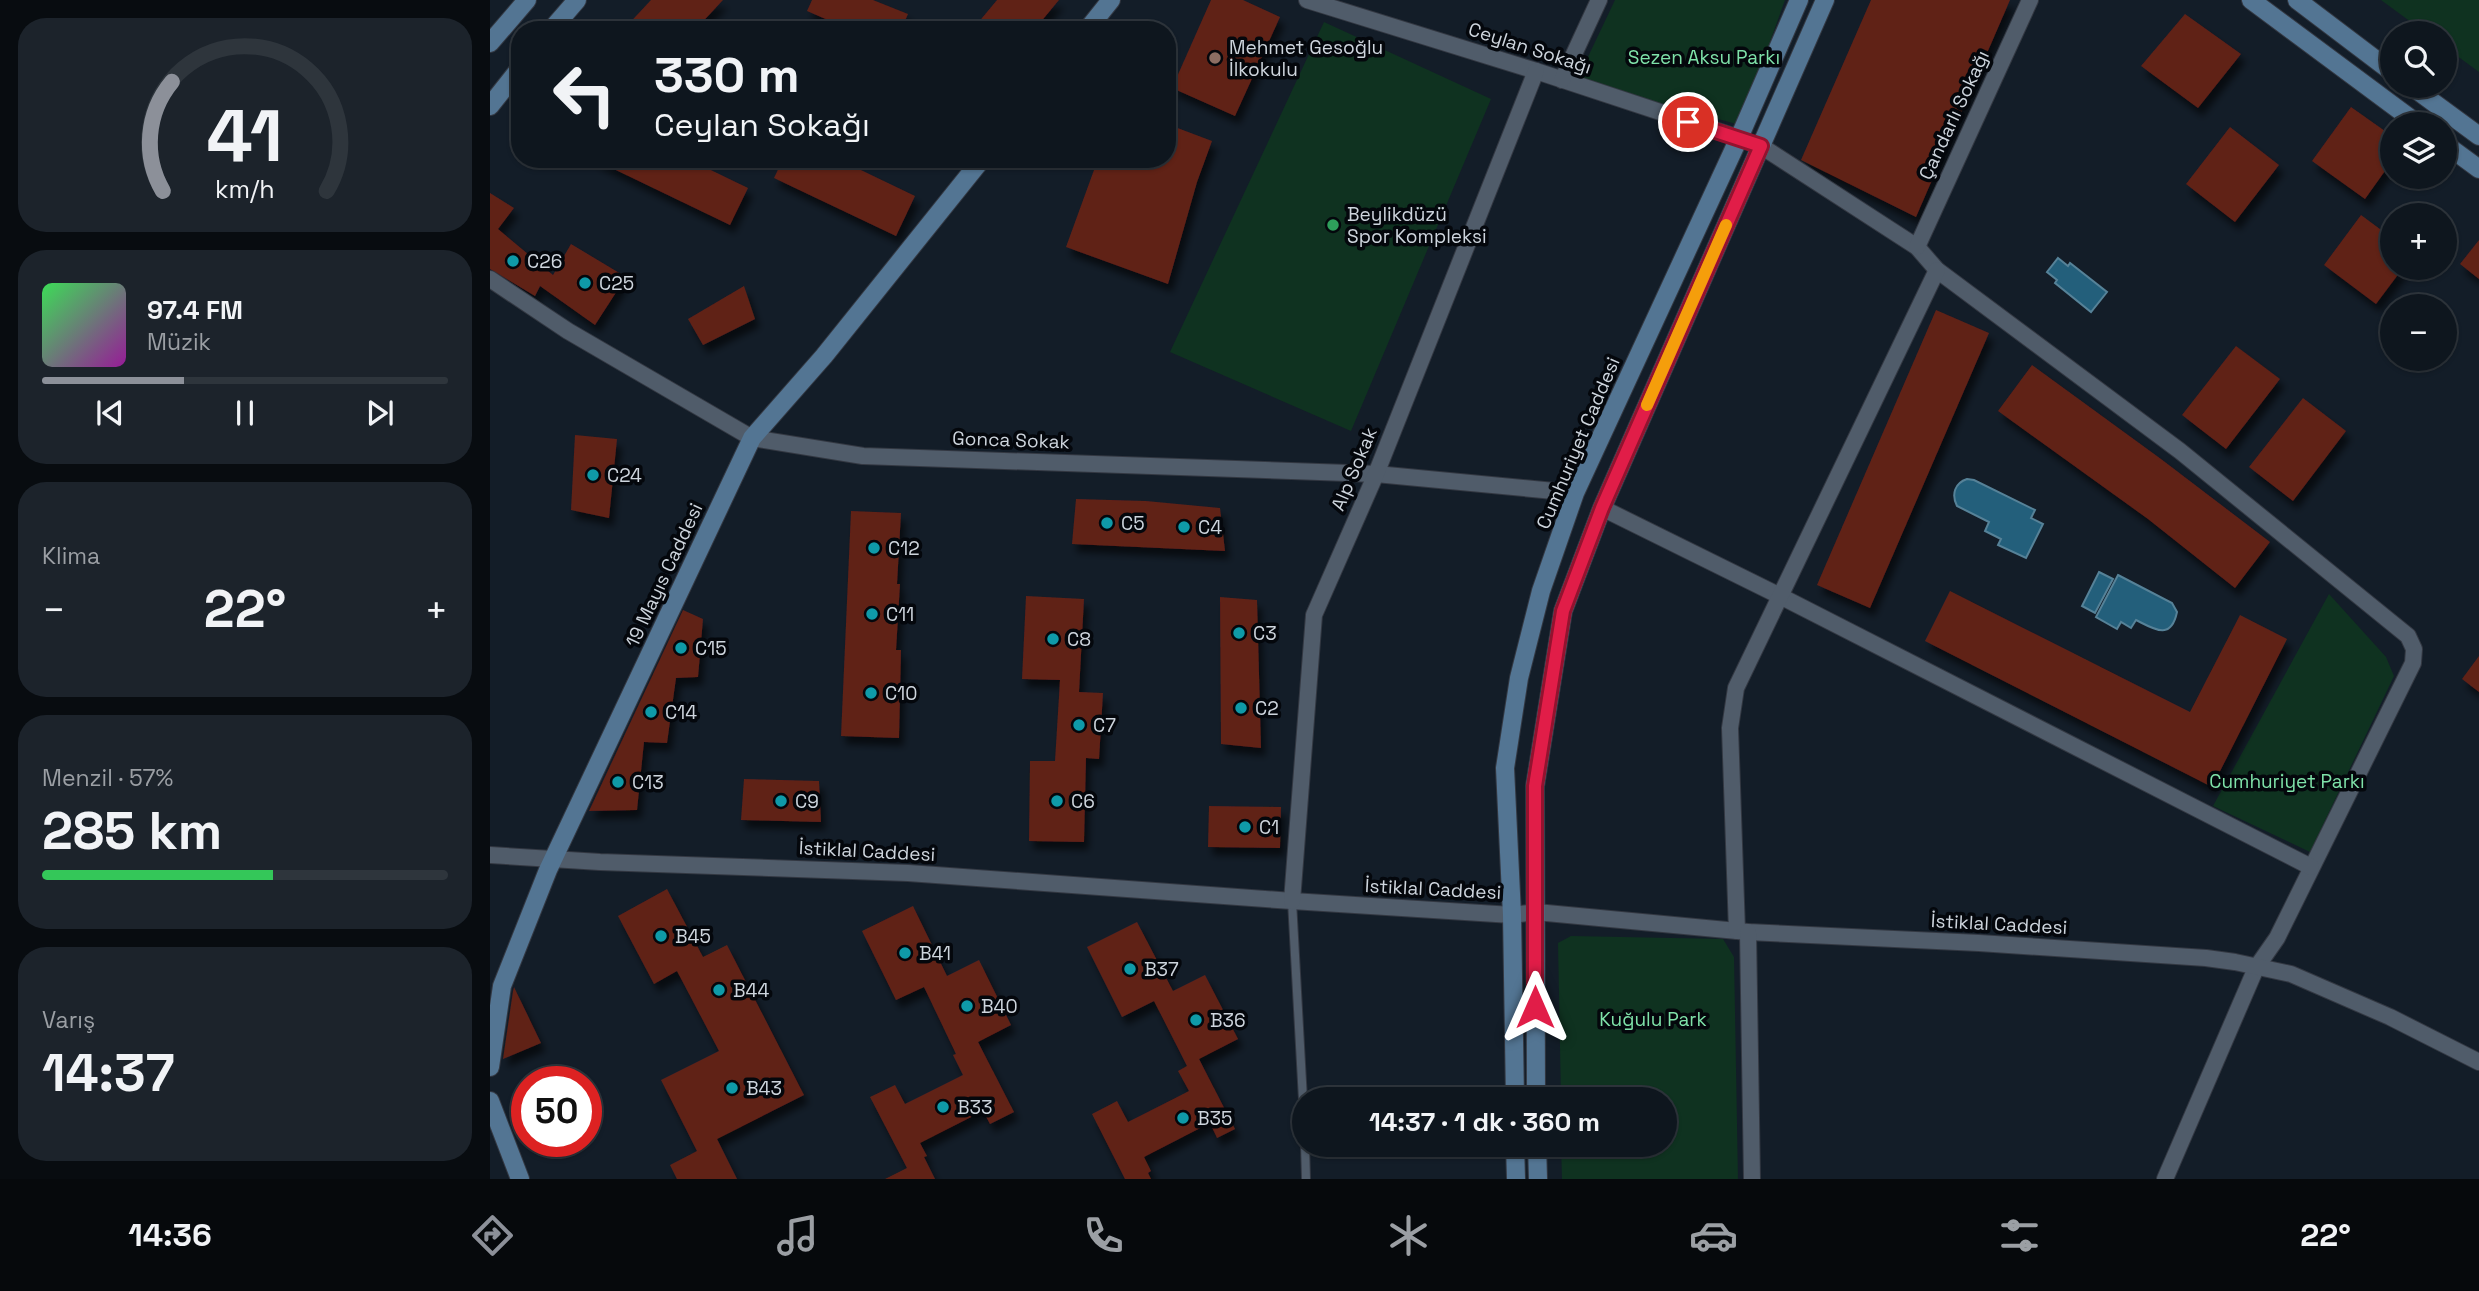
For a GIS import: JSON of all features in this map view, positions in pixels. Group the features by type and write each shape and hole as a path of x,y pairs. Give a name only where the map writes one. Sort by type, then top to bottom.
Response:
{"main road":[{"path":"490,43 527,0"},
{"path":"559,21 577,0"},
{"path":"1094,21 1111,0"},
{"name":"Cumhuriyet Caddesi","path":"1515,1087 1512,915 1505,768 1519,678 1541,591 1575,494 1739,138 1799,0"},
{"path":"1536,1087 1535,786 1563,611 1602,508 1825,0"},
{"path":"2250,0 2402,112"},
{"path":"2297,0 2380,63"},
{"path":"490,106 511,79"},
{"path":"2427,98 2479,136"},
{"path":"1739,138 1761,146"},
{"path":"2457,153 2479,170"},
{"name":"19 Mayıs Caddesi","path":"490,1067 502,986 553,858 752,438 824,356 975,168"},
{"path":"1575,494 1602,508"},
{"path":"490,1101 520,1179"},
{"path":"1515,1157 1516,1179"},
{"path":"1537,1157 1538,1179"}],"street":[{"name":"Ceylan Sokağı","path":"1307,0 1739,138"},
{"path":"1562,80 1599,0"},
{"name":"Çandarlı Sokağı","path":"1917,247 2030,0"},
{"name":"Alp Sokak","path":"1292,901 1314,615 1376,474 1536,71"},
{"path":"1761,146 1917,247 1937,270 2180,451 2408,636 2414,649 2413,663 2277,938 2256,968 2165,1179"},
{"path":"1752,1179 1730,728 1736,688 1937,270"},
{"name":"Gonca Sokak","path":"490,279 568,331 752,438 863,456 1376,474 1575,494"},
{"path":"1602,508 2311,867"},
{"name":"İstiklal Caddesi","path":"490,855 908,873 1512,915 1536,912 1742,931 2206,958 2291,974 2390,1017 2479,1062"}],"lane":[{"path":"1292,901 1302,1087"},
{"path":"1305,1157 1306,1179"}],"green space":[{"name":"Sezen Aksu Parkı","path":"1615,0 1785,0 1740,125 1577,80"},
{"path":"2381,0 2479,0 2479,72 2457,56 2457,21 2410,21"},
{"name":"Beylikdüzü Spor Kompleksi","path":"1324,22 1491,99 1351,431 1170,352"},
{"name":"Cumhuriyet Parkı","path":"2329,594 2386,657 2394,676 2310,852 2213,806"},
{"name":"Kuğulu Park","path":"1571,936 1723,939 1734,957 1738,1179 1562,1179 1561,1157 1677,1157 1677,1087 1561,1087 1558,943"}],"water":[{"path":"2058,258 2068,266 2070,263 2107,292 2091,312 2055,283 2057,280 2047,272"},
{"path":"1967,479 2035,510 2031,518 2043,524 2026,558 1998,545 2001,539 1985,531 1989,522 1957,506 1955,490"},
{"path":"2099,572 2113,579 2095,613 2082,606"},
{"path":"2118,575 2172,603 2177,612 2171,627 2166,630 2155,629 2136,620 2131,628 2121,622 2117,629 2096,617"}],"building":[{"path":"651,0 723,0 703,21 631,21"},
{"path":"812,0 873,0 908,14 905,21 830,21 807,11"},
{"path":"997,0 1059,0 1042,21 980,21"},
{"name":"Mehmet Gesoğlu İlkokulu","path":"1211,0 1243,0 1280,17 1235,116 1176,90 1176,79"},
{"path":"1871,0 2010,0 1916,217 1801,160"},
{"path":"2185,14 2241,54 2198,108 2141,66"},
{"path":"2351,107 2380,128 2380,178 2365,199 2312,161"},
{"path":"1176,127 1212,141 1197,182 1168,284 1066,247 1095,168 1176,168"},
{"path":"2230,127 2279,165 2235,222 2186,184"},
{"path":"612,168 707,168 748,188 730,225"},
{"path":"779,168 857,168 915,196 896,236 774,178"},
{"path":"490,193 514,208 498,229 553,275 571,244 626,277 595,325 540,286 535,296 490,269"},
{"path":"2361,215 2380,229 2380,280 2394,280 2384,294 2380,294 2376,304 2324,265"},
{"path":"2479,240 2479,279 2460,264"},
{"path":"744,286 755,319 703,345 688,319"},
{"path":"1936,310 1989,333 1870,608 1817,585"},
{"path":"2236,346 2280,379 2226,449 2182,415"},
{"path":"2032,365 2270,542 2235,588 2148,519 1998,411"},
{"path":"2303,398 2346,431 2293,501 2249,467"},
{"name":"C24","path":"575,435 617,439 609,518 571,510"},
{"path":"1076,499 1146,501 1220,508 1225,551 1072,544"},
{"path":"851,511 901,513 896,650 901,650 899,738 841,736"},
{"path":"1950,591 2190,712 2240,615 2287,639 2212,787 1925,641"},
{"path":"1026,596 1084,599 1079,692 1103,693 1099,759 1086,758 1084,842 1029,841 1030,761 1055,761 1060,680 1022,679"},
{"path":"1220,597 1257,600 1261,748 1221,744"},
{"path":"683,610 703,619 698,677 676,678 667,743 644,742 637,810 589,811"},
{"path":"2479,656 2479,692 2462,679"},
{"name":"C9","path":"744,779 819,781 821,822 741,820"},
{"name":"C1","path":"1209,806 1281,807 1280,848 1208,847"},
{"path":"667,889 703,957 727,945 804,1095 717,1139 737,1179 677,1179 670,1165 697,1151 661,1080 719,1051 677,971 654,984 618,916"},
{"path":"913,906 947,976 979,960 1011,1025 978,1042 1014,1112 990,1124 983,1111 920,1143 935,1179 885,1179 907,1168 870,1097 895,1085 905,1104 963,1075 953,1055 956,1054 924,987 896,1000 862,931"},
{"path":"1137,922 1173,991 1205,975 1238,1039 1199,1059 1235,1129 1217,1138 1210,1123 1144,1157 1151,1171 1148,1173 1151,1179 1125,1179 1092,1114 1117,1101 1128,1122 1189,1091 1178,1071 1187,1066 1154,1001 1122,1017 1087,947"},
{"path":"514,987 541,1043 503,1059 513,991"}],"slow traffic":[{"path":"1647,405 1726,225"}],"place":[{"name":"Mehmet Gesoğlu İlkokulu","path":"1215,58"},
{"name":"Beylikdüzü Spor Kompleksi","path":"1333,225"},
{"name":"C26","path":"513,261"},
{"name":"C25","path":"585,283"},
{"name":"C24","path":"593,475"},
{"name":"C5","path":"1107,523"},
{"name":"C4","path":"1184,527"},
{"name":"C12","path":"874,548"},
{"name":"C11","path":"872,614"},
{"name":"C3","path":"1239,633"},
{"name":"C8","path":"1053,639"},
{"name":"C15","path":"681,648"},
{"name":"C10","path":"871,693"},
{"name":"C2","path":"1241,708"},
{"name":"C14","path":"651,712"},
{"name":"C7","path":"1079,725"},
{"name":"C13","path":"618,782"},
{"name":"C9","path":"781,801"},
{"name":"C6","path":"1057,801"},
{"name":"C1","path":"1245,827"},
{"name":"B45","path":"661,936"},
{"name":"B41","path":"905,953"},
{"name":"B37","path":"1130,969"},
{"name":"B44","path":"719,990"},
{"name":"B40","path":"967,1006"},
{"name":"B36","path":"1196,1020"},
{"name":"B43","path":"732,1088"},
{"name":"B33","path":"943,1107"},
{"name":"B35","path":"1183,1118"}],"route":[{"path":"1535,1007 1535,786 1563,611 1602,508 1761,146 1688,122"}]}
